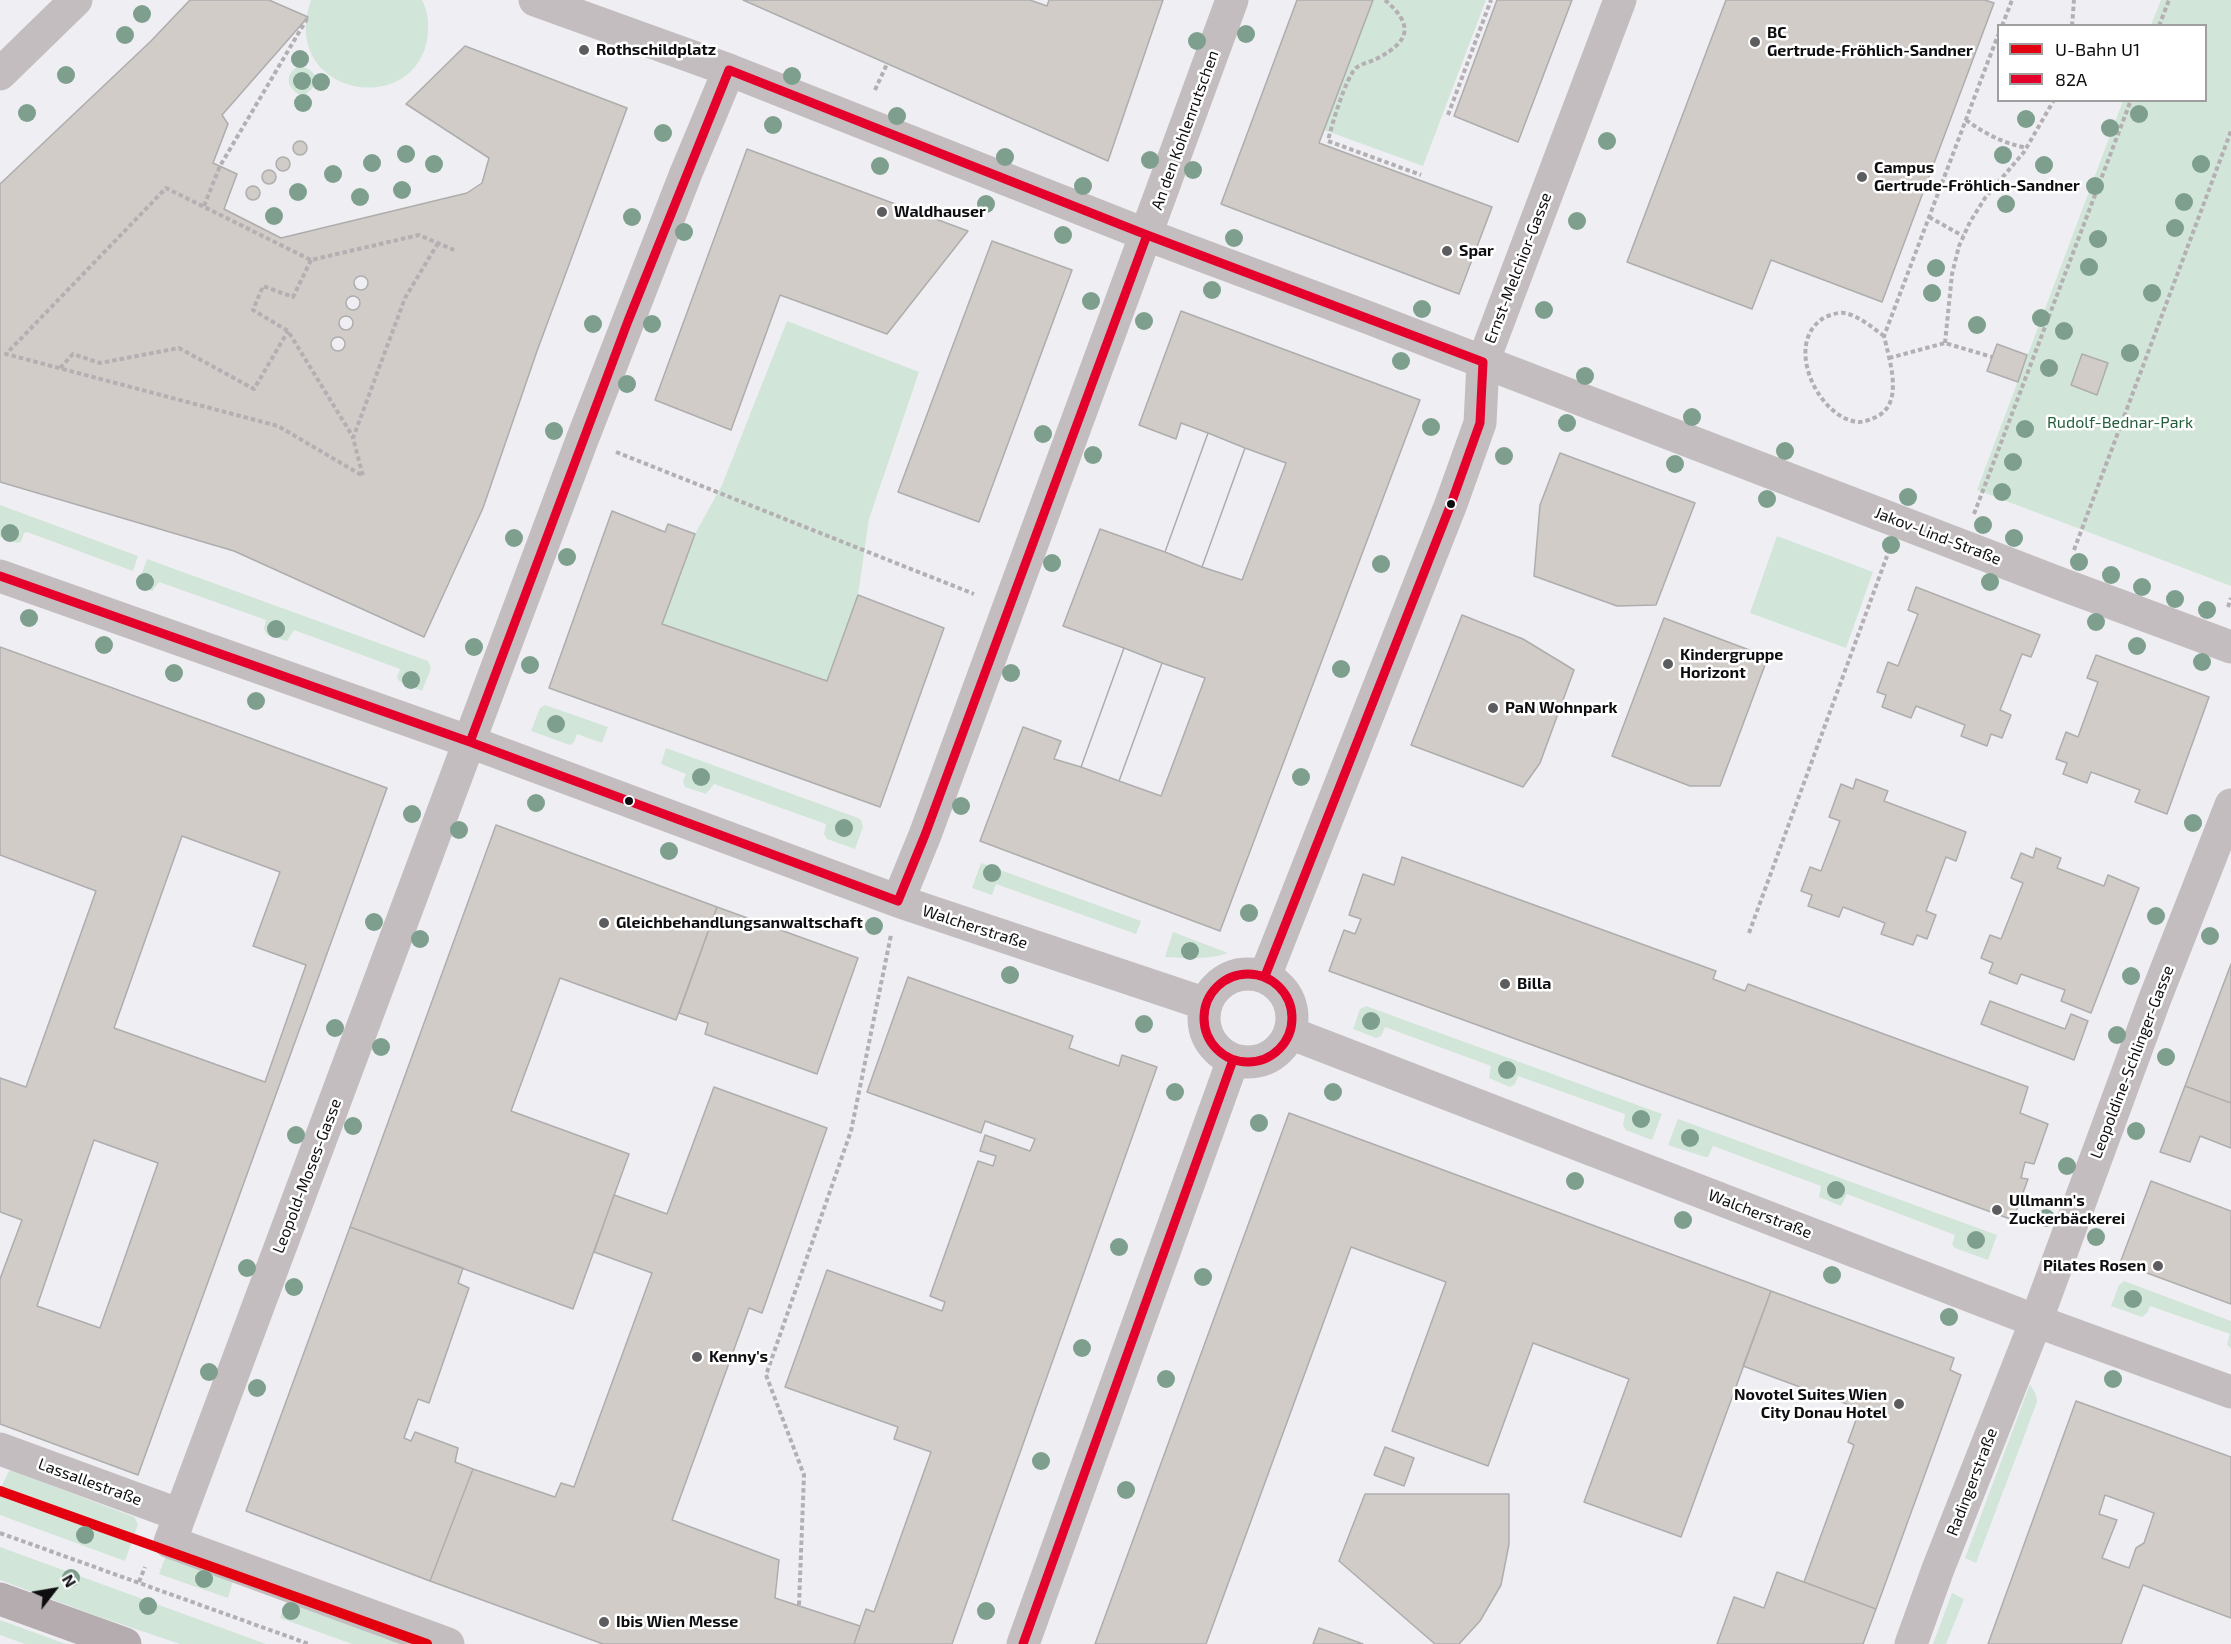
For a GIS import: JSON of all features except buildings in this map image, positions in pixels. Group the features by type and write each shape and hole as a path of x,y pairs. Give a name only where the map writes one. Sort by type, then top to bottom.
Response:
{"main road":[{"path":"0,1599 125,1644"}],"street":[{"path":"0,74 76,0"},
{"name":"Jakov-Lind-Straße","path":"535,0 729,70 1147,235 2231,647"},
{"name":"An den Kohlenrutschen","path":"898,901 925,835 1232,0"},
{"name":"Ernst-Melchior-Gasse","path":"1265,976 1451,504 1480,423 1483,362 1620,0"},
{"name":"Leopold-Moses-Gasse","path":"175,1529 582,440 686,172 729,70"},
{"name":"Walcherstraße","path":"0,576 470,742 898,901 1206,1004"},
{"name":"Leopoldine-Schlinger-Gasse","path":"2036,1321 2150,1012 2231,805"},
{"path":"1247,973 1265,976 1279,986 1289,1000 1293,1017 1290,1033 1281,1048 1267,1058 1250,1062 1233,1060 1219,1051 1209,1037 1204,1021 1206,1004 1215,988 1230,978 1247,973"},
{"name":"Walcherstraße","path":"1290,1033 2036,1321 2231,1392"},
{"path":"1023,1644 1233,1060"},
{"name":"Radingerstraße","path":"1911,1644 1938,1569 2036,1321"},
{"name":"Lassallestraße","path":"0,1449 175,1529 448,1644"}],"path":[{"path":"1385,0 1402,19 1405,30 1403,40 1376,59 1357,67 1349,78 1328,141 1421,175"},
{"path":"1448,115 1491,0"},
{"path":"2003,24 2012,0"},
{"path":"2072,24 2074,0"},
{"path":"2160,24 2169,0"},
{"path":"204,206 220,166 308,17"},
{"path":"1884,336 1860,320 1844,313 1827,316 1815,324 1807,337 1805,356 1809,377 1821,397 1842,417 1860,422 1879,416 1890,403 1894,384 1884,336 1997,38"},
{"path":"1945,343 1952,274 1964,236 1985,198 2001,176 2016,164 2027,148 2053,102"},
{"path":"1962,545 2130,102"},
{"path":"1966,120 1984,133 2008,144 2027,148"},
{"path":"2061,584 2231,131"},
{"path":"311,260 293,297 263,286 253,310 288,331 353,438 363,476 278,426 6,354 166,188 311,260 419,235 454,250"},
{"path":"1929,218 1964,236"},
{"path":"353,438 405,298 438,243"},
{"path":"59,368 73,354 100,363 179,348 254,389 288,331"},
{"path":"1888,358 1945,343 1992,357"},
{"path":"582,440 1008,608"},
{"path":"1749,933 1900,521"},
{"path":"799,1605 804,1475 766,1375 851,1131 898,901"},
{"path":"0,1533 309,1644"}],"green space":[{"path":"311,0 422,0 427,15 428,35 416,65 398,81 375,87 351,85 329,75 313,57 306,32"},
{"path":"1373,0 1486,0 1423,166 1324,130"},
{"name":"Rudolf-Bednar-Park","path":"2161,0 2231,0 2231,586 1977,490 2123,102 2207,102 2207,24 2151,24"},
{"path":"298,52 305,54 307,59 303,67 315,75 322,73 328,78 324,86 320,88 315,86 306,94 311,101 310,106 306,109 297,105 296,100 300,95 292,89 289,82 290,74 297,67 292,63 292,57"},
{"path":"787,321 919,372 869,519 858,595 827,681 662,624 695,534 722,485"},
{"path":"0,505 138,556 133,571 27,532 24,533 21,542 17,543 0,537"},
{"path":"1777,536 1873,572 1846,648 1750,613"},
{"path":"147,559 428,661 431,668 422,691 399,681 397,677 400,669 294,630 287,641 267,635 264,629 266,620 159,582 152,591 137,587"},
{"path":"545,705 608,727 602,743 577,734 570,745 531,731 540,708"},
{"path":"666,748 858,818 863,827 855,849 827,839 824,834 826,824 714,784 706,794 685,787 683,781 686,774 661,764"},
{"path":"981,863 1141,921 1136,934 996,884 992,895 972,888"},
{"path":"1173,932 1228,953 1205,958 1165,957"},
{"path":"1366,1006 1662,1114 1652,1140 1626,1130 1623,1125 1625,1114 1518,1076 1515,1084 1510,1087 1489,1078 1491,1066 1385,1027 1381,1036 1376,1038 1353,1029 1360,1009"},
{"path":"1678,1119 1997,1235 1988,1260 1955,1248 1952,1244 1955,1235 1847,1194 1841,1206 1819,1197 1821,1186 1713,1146 1708,1157 1705,1157 1668,1145"},
{"path":"2124,1281 2231,1321 2231,1349 2227,1344 2230,1334 2150,1306 2142,1317 2111,1306 2119,1285"},
{"path":"2030,1384 2037,1402 1976,1563 1965,1558"},
{"path":"9,1471 134,1517 138,1524 125,1561 0,1515 0,1489"},
{"path":"0,1547 266,1644 180,1644 97,1616 0,1580"},
{"path":"167,1553 234,1577 228,1598 159,1574"},
{"path":"1952,1593 1964,1599 1946,1644 1933,1644"},
{"path":"288,1596 420,1644 352,1644 280,1618"},
{"path":"0,1620 66,1644 25,1644 0,1635"}],"metro line":[{"name":"U1","path":"0,1491 427,1644"}],"transit line":[{"name":"82A","path":"470,742 628,321 729,70 1147,235 1483,362"},
{"name":"82A","path":"0,576 470,742 898,901 925,835 1147,235"},
{"name":"82A","path":"1265,976 1451,504 1480,423 1483,362"},
{"name":"82A","path":"1248,974 1265,978 1279,987 1288,1001 1292,1018 1288,1035 1279,1049 1265,1058 1248,1062 1231,1058 1217,1049 1208,1035 1204,1018 1208,1001 1217,987 1231,978 1248,974"},
{"name":"82A","path":"1023,1644 1233,1060"}],"place":[{"name":"BC Gertrude-Fröhlich-Sandner","path":"1755,42"},
{"name":"Rothschildplatz","path":"584,50"},
{"name":"Campus Gertrude-Fröhlich-Sandner","path":"1862,177"},
{"name":"Waldhauser","path":"882,212"},
{"name":"Spar","path":"1447,251"},
{"name":"Kindergruppe Horizont","path":"1668,664"},
{"name":"PaN Wohnpark","path":"1493,708"},
{"name":"Gleichbehandlungsanwaltschaft","path":"604,923"},
{"name":"Billa","path":"1505,984"},
{"name":"Ullmann's Zuckerbäckerei","path":"1997,1210"},
{"name":"Pilates Rosen","path":"2158,1266"},
{"name":"Kenny's","path":"697,1357"},
{"name":"Novotel Suites Wien City Donau Hotel","path":"1899,1404"},
{"name":"Ibis Wien Messe","path":"604,1622"}]}
